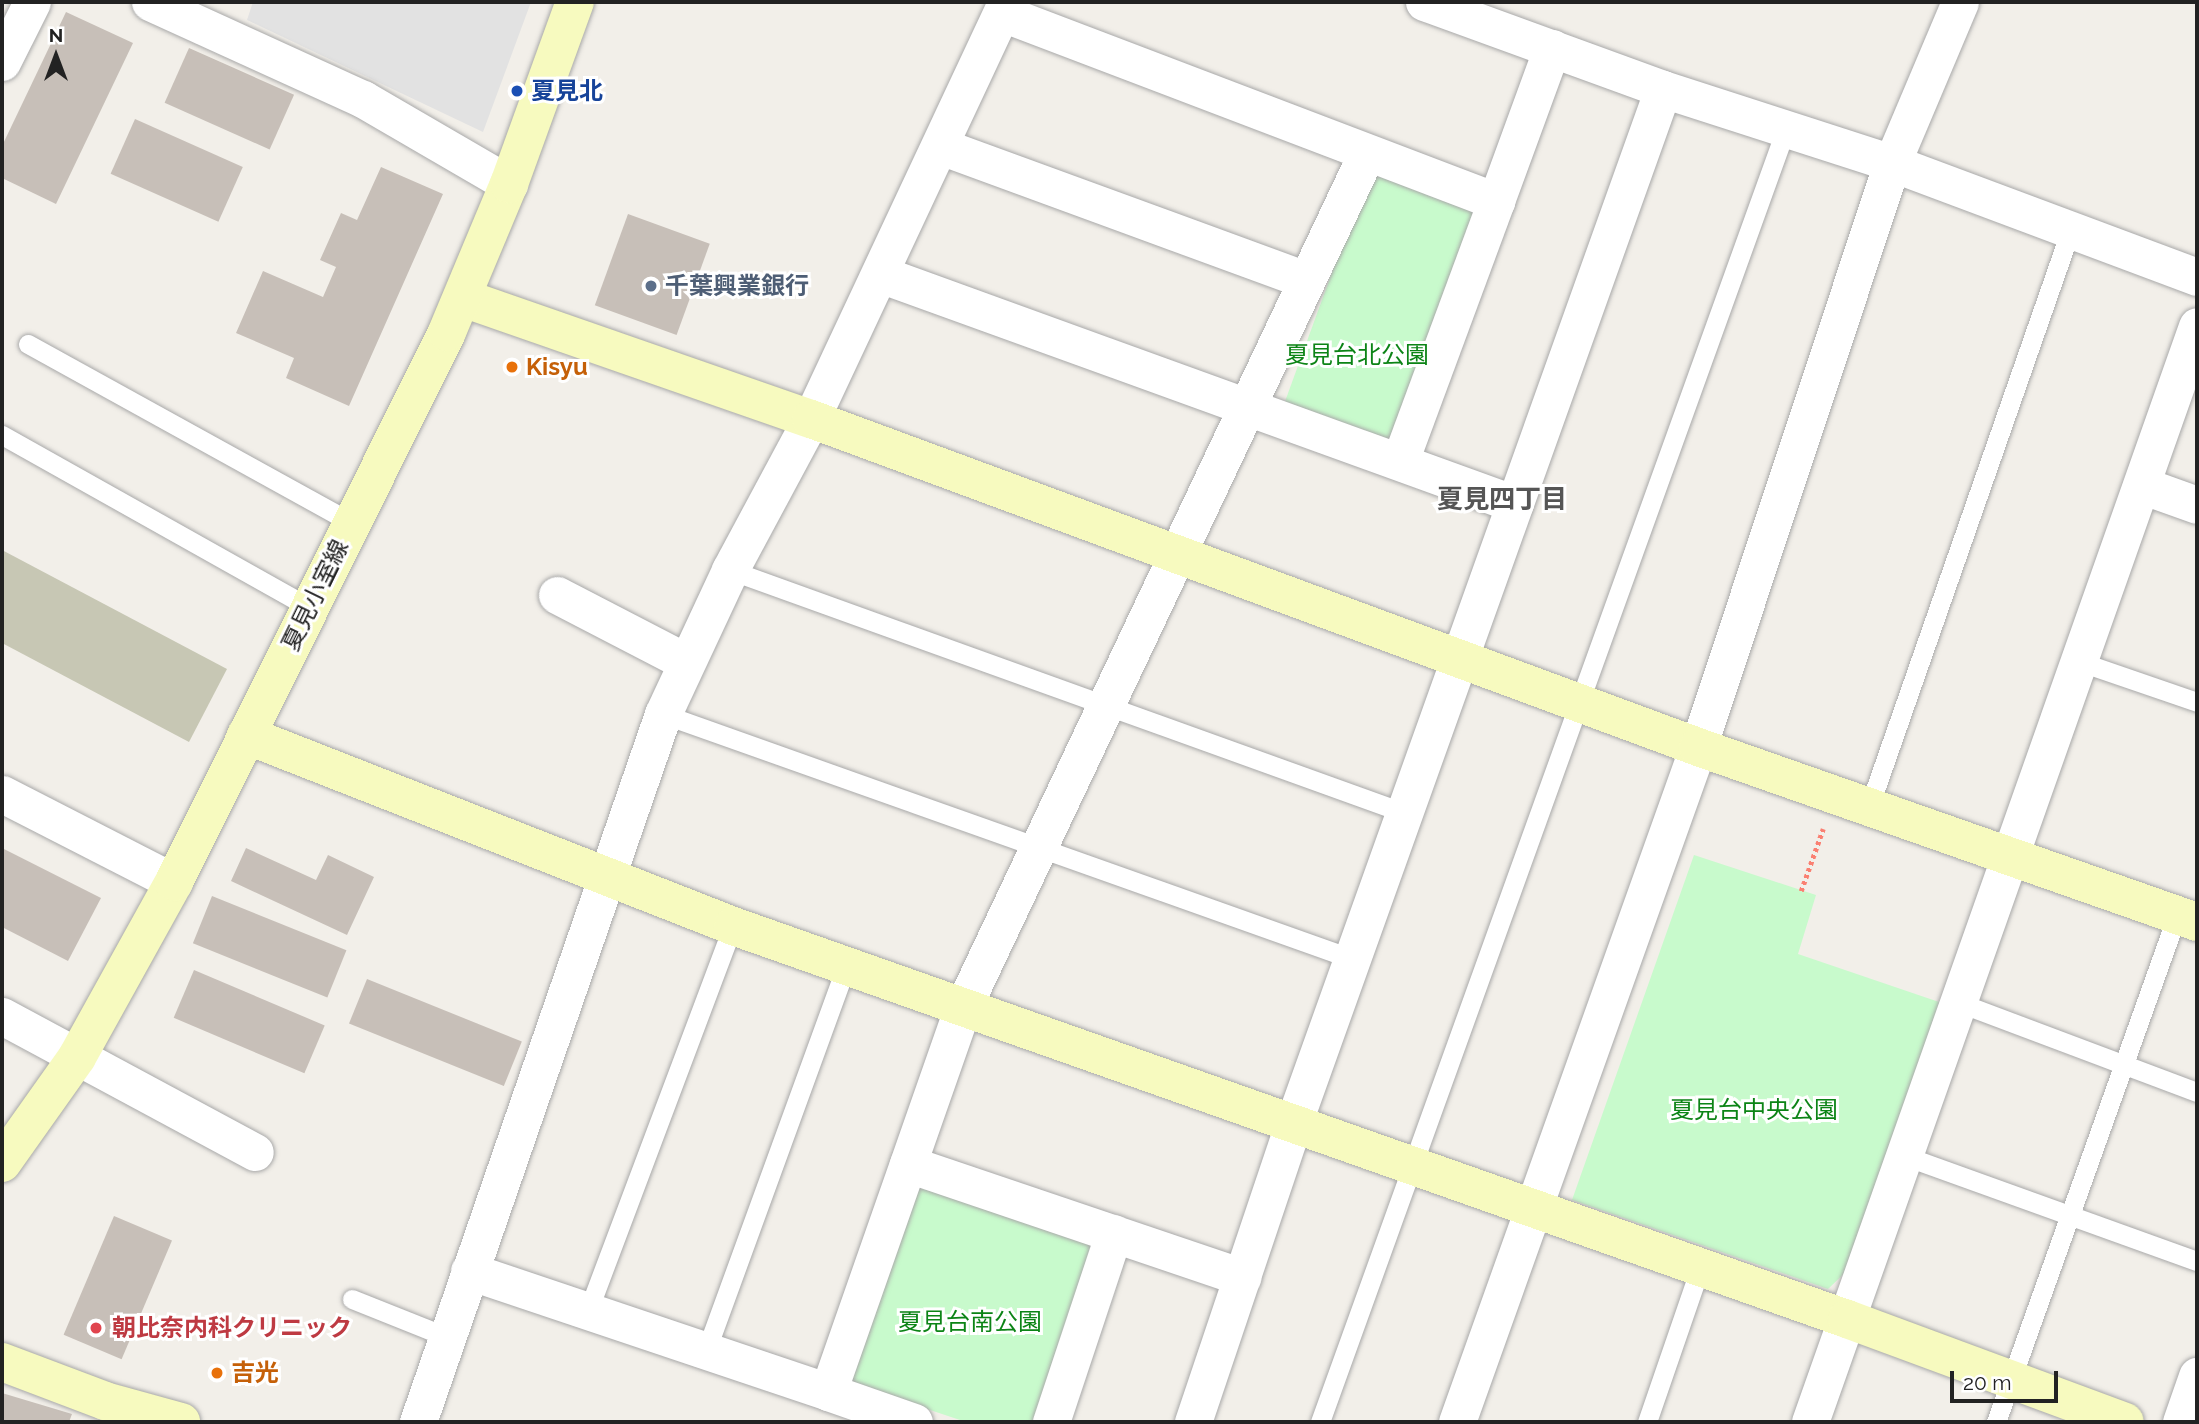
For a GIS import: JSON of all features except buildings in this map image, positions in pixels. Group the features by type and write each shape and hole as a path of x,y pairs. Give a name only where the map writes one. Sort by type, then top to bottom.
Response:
{"street":[{"path":"2,62 32,2"},
{"path":"150,2 363,99 509,184"},
{"name":"夏見小室線","path":"2,1163 78,1057 174,882 463,298 509,184 575,2"},
{"path":"1424,2 1663,89 1892,163 2197,277"},
{"path":"1457,1422 1538,1212 1706,749 1892,163 1959,2"},
{"path":"418,1422 468,1271 608,880 663,714 730,569 811,419 1004,7 1366,155 1496,201"},
{"path":"1400,461 1552,48"},
{"path":"1193,1422 1293,1124 1663,89"},
{"path":"940,146 1306,280"},
{"path":"828,1392 963,1007 1366,155"},
{"path":"880,274 1516,504"},
{"path":"463,298 811,419 1460,660 2187,919"},
{"path":"1810,1422 2144,486 2197,326"},
{"path":"2144,486 2197,505"},
{"path":"557,595 685,662"},
{"path":"246,735 608,880 733,926 1412,1168 1847,1319 2125,1422"},
{"path":"2,794 174,882"},
{"path":"2,1016 256,1153"},
{"path":"908,1164 1242,1277"},
{"path":"1478,1422 1538,1212"},
{"path":"1051,1422 1114,1233"},
{"path":"468,1271 914,1422"},
{"path":"2,1362 105,1401 181,1422"},
{"path":"2181,1422 2197,1376"}],"lane":[{"path":"1320,1422 1786,128"},
{"path":"1851,801 2071,229"},
{"path":"28,344 351,522"},
{"path":"2,435 309,607"},
{"path":"730,569 1405,813"},
{"path":"2081,662 2197,702"},
{"path":"663,714 1037,850 1353,959"},
{"path":"1996,1422 2123,1066 2187,919"},
{"path":"587,1311 733,926"},
{"path":"706,1351 846,966"},
{"path":"1960,1003 2197,1092"},
{"path":"1905,1156 2197,1261"},
{"path":"1647,1422 1700,1269"},
{"path":"352,1299 447,1337"}],"path":[{"path":"1801,891 1851,801"}],"shaded area":[{"path":"253,2 531,2 483,132 247,20"},
{"path":"2,550 227,669 189,742 2,643"}],"green space":[{"name":"夏見台北公園","path":"1370,168 1480,208 1394,445 1284,405"},
{"name":"夏見台中央公園","path":"1694,855 1816,895 1798,954 1939,1002 1854,1264 1828,1289 1572,1200"},
{"name":"夏見台南公園","path":"918,1180 1095,1240 1039,1422 966,1422 849,1383"}],"place":[{"name":"夏見北","path":"517,91"},
{"name":"千葉興業銀行","path":"651,286"},
{"name":"Kisyu","path":"512,367"},
{"name":"朝比奈内科クリニック","path":"96,1328"},
{"name":"吉光","path":"217,1373"}],"district":[{"name":"夏見四丁目","path":"1502,500"}]}
